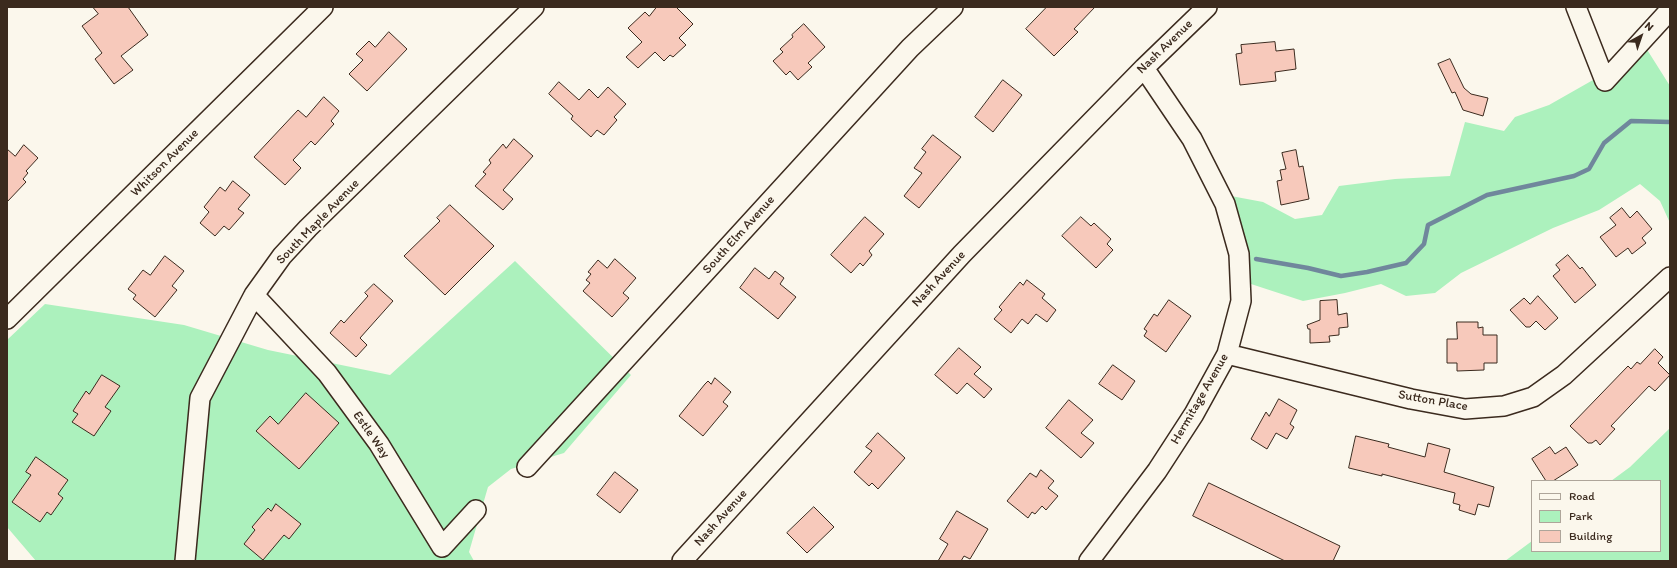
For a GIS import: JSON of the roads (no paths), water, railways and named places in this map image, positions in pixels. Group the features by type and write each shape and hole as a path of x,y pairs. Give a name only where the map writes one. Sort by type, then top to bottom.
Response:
{"street":[{"name":"Whitson Avenue","path":"7,319 323,7"},
{"name":"South Maple Avenue","path":"185,561 200,398 254,295 282,256 308,228 534,7"},
{"name":"South Elm Avenue","path":"527,467 910,48 953,7"},
{"name":"Nash Avenue","path":"682,561 962,254 1144,68 1207,7"},
{"path":"1576,7 1605,81 1670,10"},
{"name":"Hermitage Avenue","path":"1089,561 1168,454 1194,414 1227,354 1241,301 1239,254 1225,204 1192,138 1144,68"},
{"name":"Sutton Place","path":"1227,354 1411,399 1465,409 1504,406 1532,397 1564,375 1670,277"},
{"name":"Estle Way","path":"254,295 327,374 379,444 442,547 476,510"}],"waterway":[{"path":"1256,259 1308,268 1341,276 1406,263 1424,244 1428,225 1487,195 1574,176 1589,169 1604,143 1631,121 1670,122"}]}
